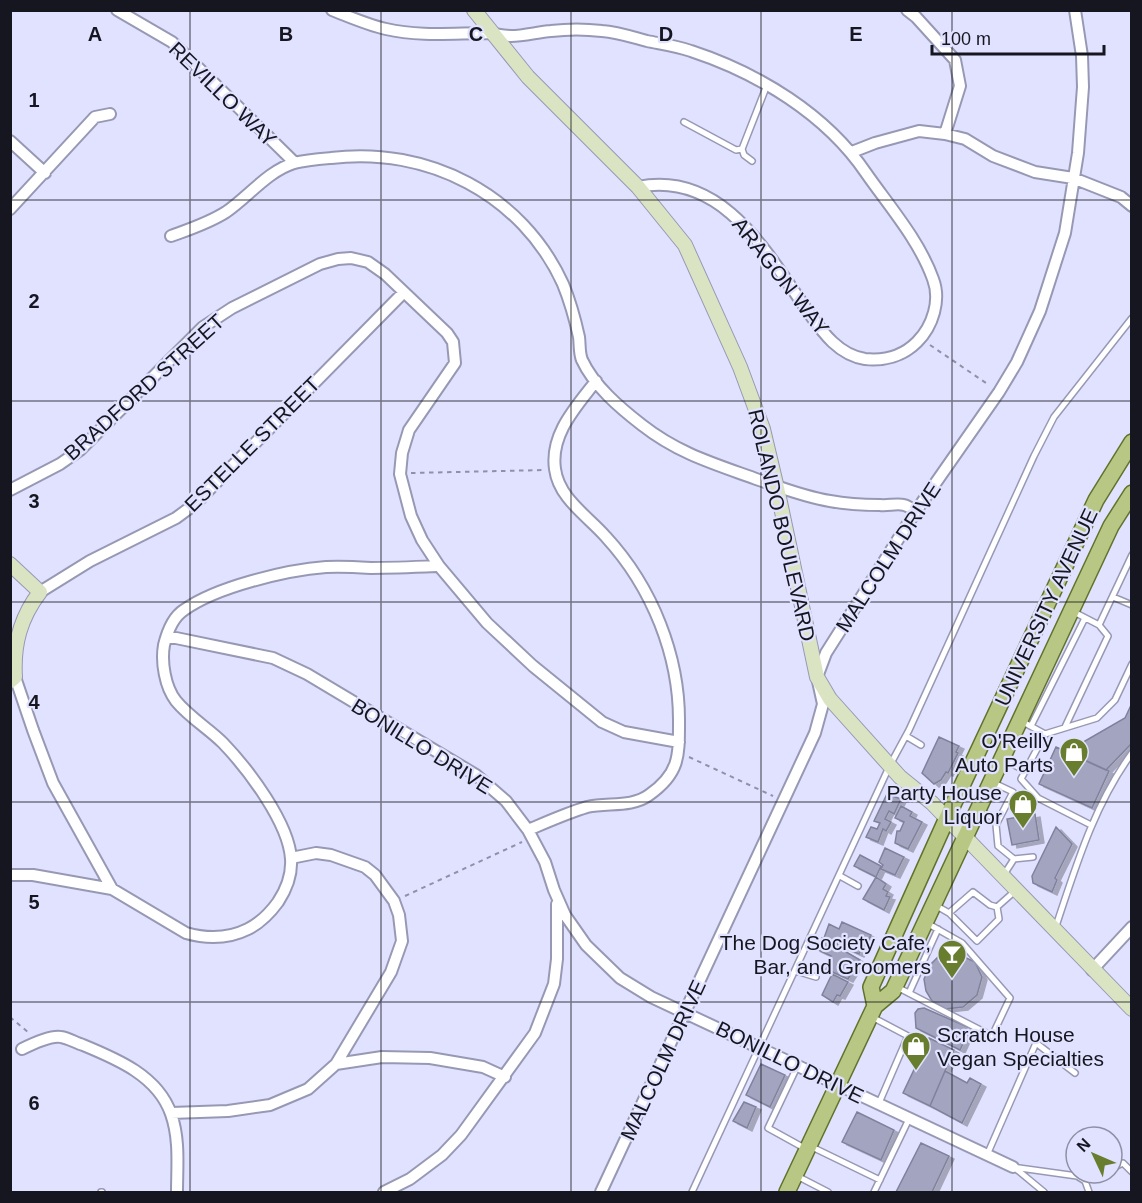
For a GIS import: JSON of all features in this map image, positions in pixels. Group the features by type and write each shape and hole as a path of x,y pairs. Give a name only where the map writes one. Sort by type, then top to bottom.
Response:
{"main road":[{"name":"UNIVERSITY AVENUE","path":"873,1011 871,987 1096,500 1131,442"},
{"name":"UNIVERSITY AVENUE","path":"788,1192 873,1011 893,991 902,990 932,926 934,904 990,781 1001,758 1025,723 1071,611 1111,526 1131,493"}],"street":[{"name":"REVILLO WAY","path":"117,10 172,42 295,163"},
{"path":"332,10 387,29 439,35 491,33 511,36 555,30 602,31 691,51 767,84 807,112 852,152 915,244 933,279 936,300 932,321 921,339"},
{"name":"ROLANDO BOULEVARD","path":"474,10 528,77 638,186 685,245 740,367 763,429 817,677 830,699 900,777 932,803 1131,1009"},
{"path":"907,10 955,60 960,86 945,134"},
{"name":"MALCOLM DRIVE","path":"601,1192 815,733 823,704 817,677 826,653 916,511 999,392 1017,362 1040,311 1065,234 1078,153 1083,87 1082,56 1075,10"},
{"path":"10,209 95,117 110,114"},
{"path":"852,152 919,131 945,134 965,139 993,156 1035,172 1073,178 1121,196 1131,206"},
{"path":"10,141 45,173"},
{"path":"171,236 210,221 226,212 273,174 295,163 366,155 404,159 440,169 490,196 525,228 544,250 570,302 582,359 596,381 624,410 661,438 699,459 777,488 830,501 868,506 903,505 916,511"},
{"name":"ARAGON WAY","path":"638,186 651,184 676,186 698,192 729,210 752,232 822,330 842,350 859,358 888,358 906,351 921,339"},
{"name":"BRADFORD STREET","path":"10,490 60,464 80,450 203,327 232,308 320,264 351,258 368,262 385,274 447,333 453,342 455,363 409,430 402,453 400,474"},
{"name":"ESTELLE STREET","path":"13,679 15,650 21,625 40,592 90,561 176,518 195,504 403,293"},
{"path":"530,834 581,809 630,803 648,797 667,780 676,765 679,706 675,673 666,637 644,589 607,537 572,504 558,481 555,470 554,452 560,432 596,381"},
{"path":"400,474 411,516 422,540 439,566 487,623 525,659 602,722 624,732 678,747"},
{"path":"10,564 40,592"},
{"path":"10,875 33,875 112,889 186,933 207,938 228,936 257,923 273,908 285,890 291,858 282,825 250,774 222,742 176,701 167,682 162,655 166,638 176,617 184,610 227,589 271,576 325,567 439,566"},
{"name":"BONILLO DRIVE","path":"166,638 176,638 273,658 307,674 476,775 506,801 530,834 545,862 554,890 566,915 586,945 620,978 651,997 1013,1167"},
{"path":"13,679 53,783 112,889"},
{"path":"171,1113 228,1111 270,1105 308,1089 336,1064 390,972 402,941 399,915 394,901 375,875 365,867 331,855 315,853 291,858"},
{"path":"384,1192 410,1179 442,1155 461,1135 535,1033 554,984 558,911 554,890"},
{"path":"1092,970 1131,927"},
{"path":"22,1049 60,1036 134,1068 159,1093 171,1113 177,1136 177,1192"},
{"path":"336,1064 382,1057 430,1058 483,1067 504,1077"}],"lane":[{"path":"752,161 744,155 742,149 767,84"},
{"path":"684,122 736,150 742,149"},
{"path":"692,1192 890,765 906,736 1034,456 1054,417 1131,318"},
{"path":"1099,625 1131,555"},
{"path":"1113,597 1131,605"},
{"path":"1065,727 1108,639 1105,631 1099,625 1071,611"},
{"path":"1045,734 1025,723 1085,618"},
{"path":"1091,825 1038,798 1021,779 1045,734 1097,718 1115,700 1131,664"},
{"path":"906,736 921,745"},
{"path":"1054,931 1091,825 1131,753"},
{"path":"1001,758 1026,771"},
{"path":"990,781 1012,792 996,825 998,846 1014,859 1033,857"},
{"path":"977,810 998,820"},
{"path":"1002,878 1014,859"},
{"path":"840,876 858,886"},
{"path":"997,907 1015,891"},
{"path":"949,913 973,892 990,905 997,907"},
{"path":"934,904 949,913 977,941 999,919 997,907"},
{"path":"902,990 992,1036 1010,998 962,943 932,926"},
{"path":"796,970 816,977"},
{"path":"873,1011 908,1036 878,1105"},
{"path":"987,1155 1036,1043 1076,1073"},
{"path":"797,1066 768,1128 880,1180"},
{"path":"874,1192 909,1119"},
{"path":"1013,1167 1064,1174"},
{"path":"1013,1167 1044,1192"},
{"path":"795,1175 828,1192"}],"path":[{"path":"921,339 999,392"},
{"path":"400,474 555,470"},
{"path":"678,747 784,801"},
{"path":"394,901 530,834"},
{"path":"10,1017 39,1042"}],"building":[{"path":"1132,703 1132,743 1106,770 1066,752 1125,718"},
{"path":"939,737 959,746 948,773 946,772 941,780 934,784 922,773"},
{"name":"O'Reilly Auto Parts","path":"1056,747 1109,771 1092,808 1039,784"},
{"path":"887,794 901,799 894,814 889,811 885,819 891,822 886,831 883,829 878,842 866,837 871,827 877,829 880,823 874,821"},
{"path":"901,806 912,812 910,816 922,822 908,849 895,843 897,831 900,831 904,822 895,818"},
{"name":"Party House Liquor","path":"1035,814 1039,840 1012,845 1007,819"},
{"path":"1056,827 1072,844 1055,878 1057,880 1052,892 1033,883 1032,876"},
{"path":"885,848 904,857 895,875 881,869 883,865 879,862"},
{"path":"860,855 881,866 876,877 854,866"},
{"path":"876,877 886,884 883,889 888,892 886,896 890,897 884,910 863,899"},
{"path":"842,922 871,935 864,950 861,949 859,954 824,938 829,924 839,929"},
{"path":"822,938 860,960 848,979 826,969 831,956 816,949"},
{"path":"950,953 975,962 982,977 977,995 963,1007 945,1009 932,1001 926,991 924,979 930,965 939,956"},
{"path":"832,974 848,982 840,996 837,995 833,1002 822,995"},
{"path":"924,1008 970,1028 960,1050 916,1028 915,1013 918,1009"},
{"path":"929,1038 954,1050 930,1106 903,1093"},
{"path":"761,1064 785,1075 770,1107 746,1095"},
{"path":"945,1071 967,1083 970,1078 981,1084 962,1123 930,1106"},
{"path":"744,1102 756,1107 747,1128 733,1121"},
{"path":"857,1112 894,1130 881,1160 842,1142"},
{"path":"921,1143 949,1156 932,1192 896,1192"}],"place":[{"name":"O'Reilly Auto Parts","path":"1074,778"},
{"name":"Party House Liquor","path":"1023,830"},
{"name":"The Dog Society Cafe, Bar, and Groomers","path":"952,980"},
{"name":"Scratch House Vegan Specialties","path":"916,1072"}]}
